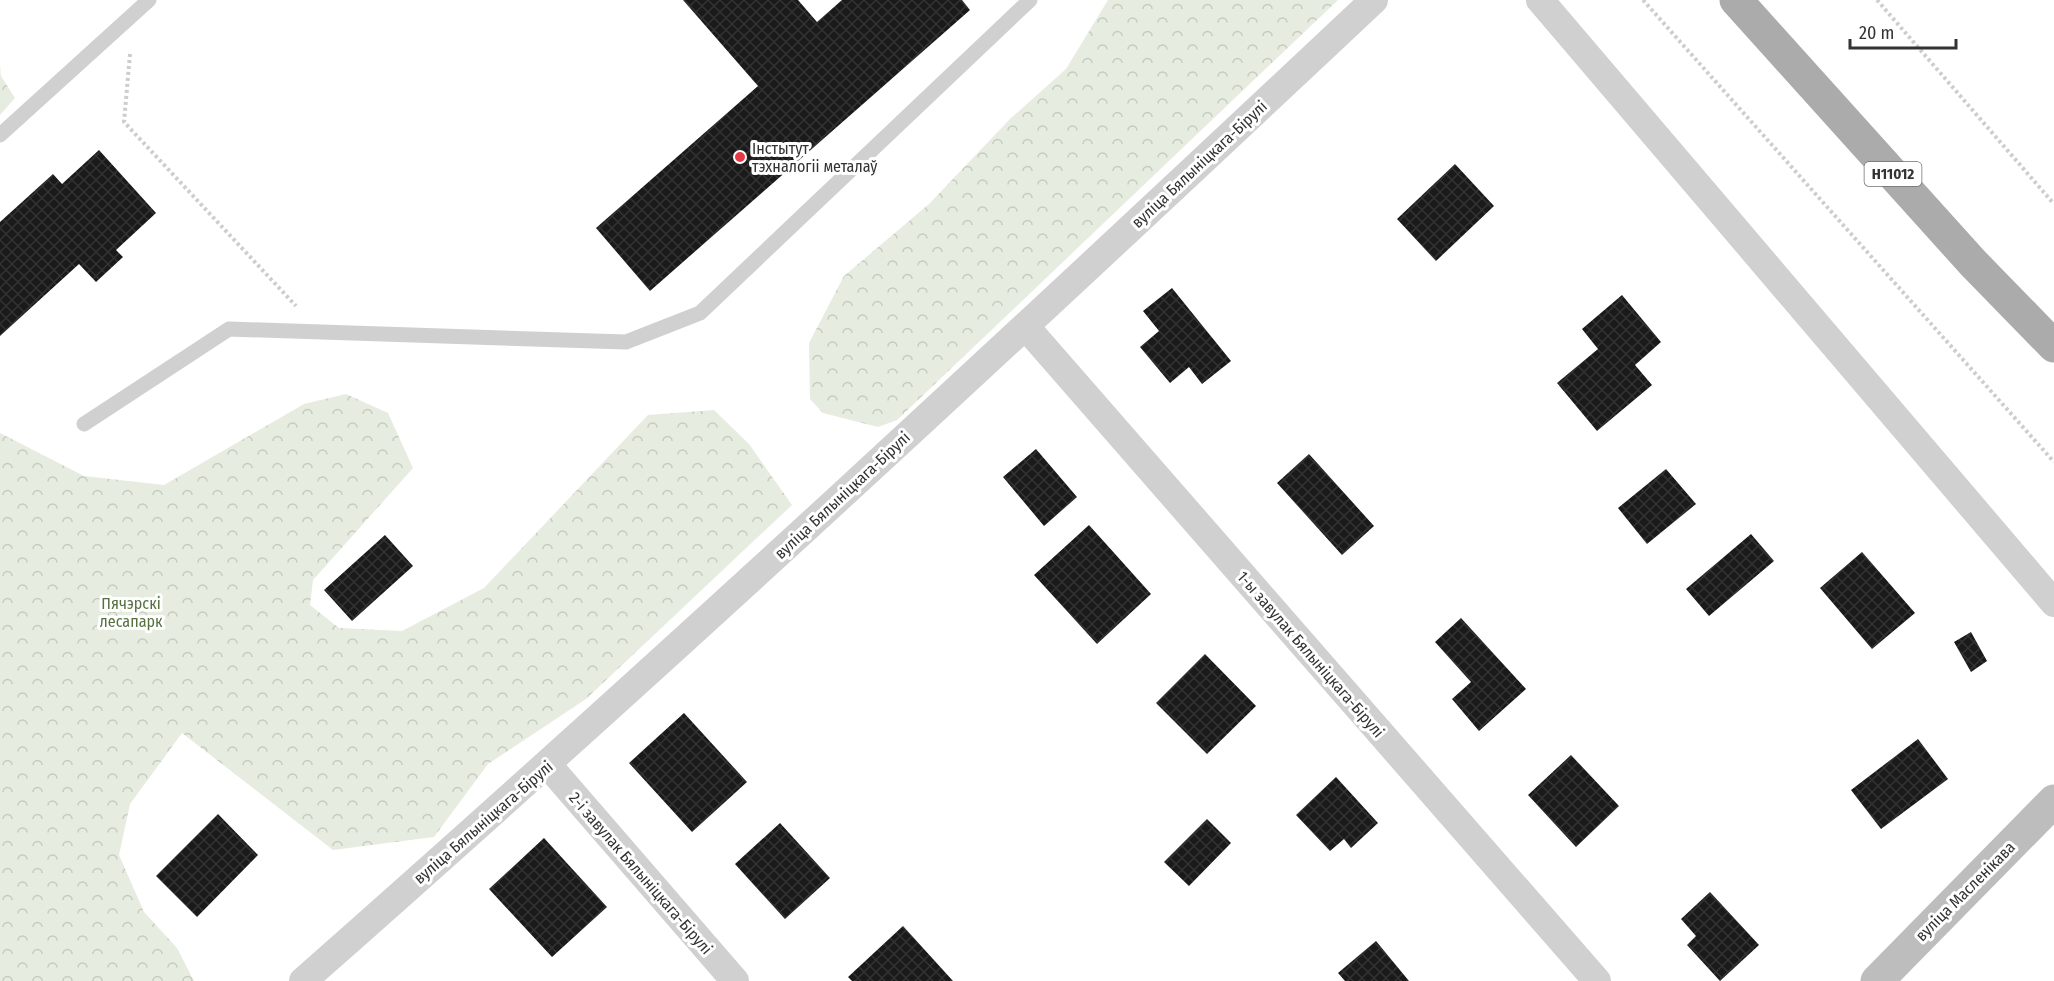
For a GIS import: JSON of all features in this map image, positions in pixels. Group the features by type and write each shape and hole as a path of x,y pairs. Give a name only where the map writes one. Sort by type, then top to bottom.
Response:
{"main road":[{"name":"Н11012","path":"1736,0 1973,263 2054,346"},
{"name":"вуліца Масленікава","path":"1876,981 2054,801"}],"street":[{"name":"вуліца Бялыніцкага-Бірулі","path":"303,981 548,765 1026,327 1374,0"},
{"path":"1540,0 2054,603"},
{"name":"1-ы завулак Бялыніцкага-Бірулі","path":"1026,327 1597,981"},
{"name":"2-і завулак Бялыніцкага-Бірулі","path":"548,765 735,981"}],"lane":[{"path":"0,135 149,0"},
{"path":"84,424 228,329 626,342 700,313 1030,0"}],"path":[{"path":"1643,0 2054,462"},
{"path":"1877,0 2054,204"},
{"path":"133,15 124,122 321,332"}],"green space":[{"path":"1108,0 1338,0 897,420 878,427 823,413 810,399 809,343 844,276 929,204 1010,119 1066,69"},
{"path":"0,65 1,76 15,98 0,115"},
{"name":"Пячэрскі лесапарк","path":"346,394 388,413 413,468 313,580 310,605 339,628 402,631 484,588 648,415 714,410 749,444 792,505 586,699 488,764 434,837 333,850 182,733 130,804 119,855 144,912 177,948 194,981 0,981 0,433 84,476 164,485 304,404"}],"building":[{"name":"Інстытут тэхналогіі металаў","path":"683,0 798,0 817,22 842,0 962,0 970,10 650,291 596,228 758,86"},
{"path":"99,150 156,213 116,250 123,257 96,282 79,264 0,336 0,222 53,174 62,184"},
{"path":"1455,164 1494,206 1436,261 1397,219"},
{"path":"1172,288 1231,361 1202,384 1189,367 1170,383 1140,347 1159,331 1143,311"},
{"path":"1622,295 1661,342 1635,365 1652,385 1597,431 1557,383 1598,349 1582,329"},
{"path":"1036,449 1077,497 1044,526 1003,477"},
{"path":"1309,454 1374,526 1342,555 1277,483"},
{"path":"1666,469 1696,504 1647,544 1618,508"},
{"path":"1089,525 1151,594 1097,644 1034,575"},
{"path":"1751,534 1774,561 1709,616 1686,589"},
{"path":"385,535 413,566 352,621 324,590"},
{"path":"1862,552 1915,613 1872,649 1820,588"},
{"path":"1461,618 1526,689 1479,731 1452,699 1471,682 1435,642"},
{"path":"1971,632 1987,661 1971,672 1954,642"},
{"path":"1205,654 1256,706 1207,754 1156,703"},
{"path":"684,713 747,782 692,832 629,763"},
{"path":"1918,739 1948,779 1881,829 1851,790"},
{"path":"1571,755 1619,806 1576,847 1528,795"},
{"path":"1336,777 1378,823 1351,848 1344,839 1330,851 1296,815"},
{"path":"218,814 258,855 197,917 156,876"},
{"path":"1207,819 1231,843 1189,886 1164,862"},
{"path":"780,823 830,878 785,919 735,864"},
{"path":"544,838 607,907 552,957 489,889"},
{"path":"1710,892 1759,945 1720,981 1687,945 1696,936 1681,919"},
{"path":"903,926 953,981 852,981 848,977"},
{"path":"1376,941 1409,981 1345,981 1338,973"}],"place":[{"name":"Інстытут тэхналогіі металаў","path":"740,157"}]}
